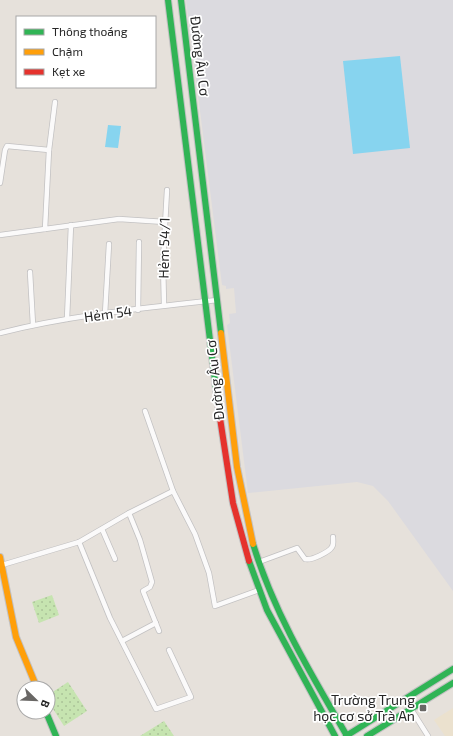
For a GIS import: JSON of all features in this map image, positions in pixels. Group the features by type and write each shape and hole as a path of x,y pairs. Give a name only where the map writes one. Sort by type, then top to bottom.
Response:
{"main road":[{"name":"Đường Âu Cơ","path":"168,0 222,438 237,522 259,590 274,626 335,736"},
{"name":"Đường Âu Cơ","path":"181,0 233,437 242,499 249,530 259,562 284,623 346,736"},
{"path":"222,438 233,437"},
{"path":"0,557 16,638 34,680"},
{"path":"346,736 453,669"},
{"path":"367,736 453,683"},
{"path":"49,720 56,736"}],"street":[{"path":"45,229 49,150 55,102"},
{"path":"0,182 7,146 49,150"},
{"name":"Hẻm 54/1","path":"164,305 164,222 167,190"},
{"path":"0,235 119,218 164,222"},
{"path":"67,319 71,225"},
{"path":"138,310 139,242"},
{"path":"105,314 109,244"},
{"path":"30,272 33,324"},
{"name":"Hẻm 54","path":"0,333 33,324 138,310 164,305 217,300"},
{"path":"145,411 173,491 195,534 209,573 215,606 259,590"},
{"path":"2,565 79,542 128,513 173,491"},
{"path":"128,513 140,540 152,582 150,587 143,591 159,631"},
{"path":"102,529 115,559"},
{"path":"259,562 297,548 305,559 310,560 331,549 334,543 333,537"},
{"path":"79,542 110,618 156,709 191,697 168,650"},
{"path":"122,642 156,623"},
{"path":"411,709 428,736"}],"shaded area":[{"path":"186,0 453,0 453,591 388,501 373,486 357,482 248,493 227,325 230,323 229,314 236,313 234,288 226,289 226,286 222,285"},
{"path":"453,708 453,736 445,736 434,720"}],"green space":[{"path":"52,595 59,615 39,623 32,602"},
{"path":"68,682 87,711 64,726 56,714 56,690"},
{"path":"164,721 174,736 140,736"}],"water":[{"path":"400,56 410,148 353,154 343,61"},
{"path":"108,125 121,126 118,148 105,147"}],"traffic: fast":[{"path":"168,0 218,405"},
{"path":"181,0 221,333"},
{"path":"253,544 271,594 282,619 347,736"},
{"path":"249,561 267,610 335,736"},
{"path":"346,736 453,669"},
{"path":"367,736 453,683"},
{"path":"49,720 56,736"}],"traffic: slow":[{"path":"221,333 237,467 253,544"},
{"path":"0,557 16,637 34,680"}],"traffic: jam":[{"path":"218,405 233,503 249,561"}],"place":[{"name":"Trường Trung học cơ sở Trà An","path":"423,708"}]}
